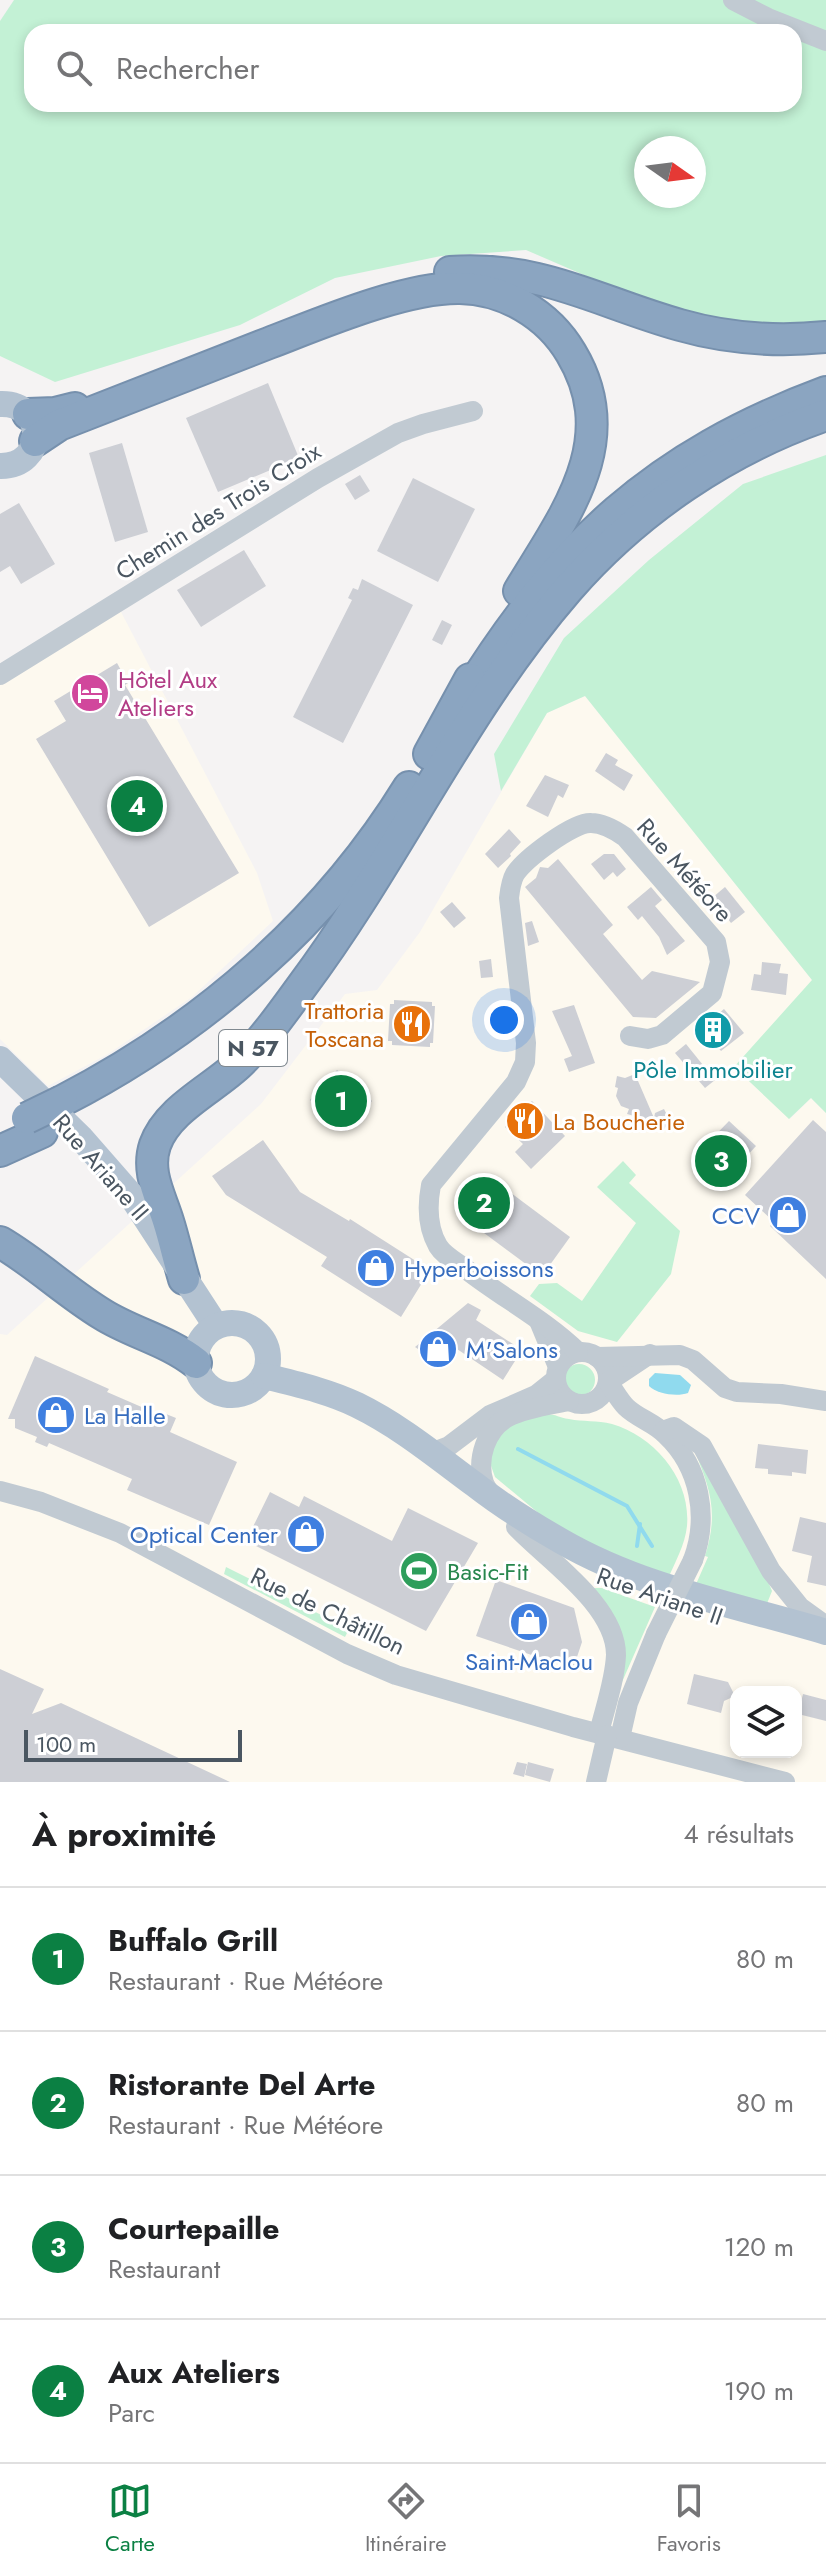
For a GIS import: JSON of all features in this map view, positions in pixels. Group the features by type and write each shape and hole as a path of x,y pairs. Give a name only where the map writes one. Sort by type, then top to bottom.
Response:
{"highway":[{"path":"21,420 75,408 334,304 410,279 444,273 486,271 529,275 564,284 680,325 721,335 775,340 826,337"},
{"path":"21,420 59,425 286,337 415,293 447,288 480,290 513,301 543,320 568,348 589,394 592,429 585,472 573,500 429,754"},
{"name":"N 57","path":"70,1109 99,1082 156,1047 219,1001 327,898 383,826 530,600 607,518 661,475 704,447 771,413 826,392"},
{"name":"N 57","path":"184,1279 155,1187 152,1155 159,1136 179,1113 256,1045 303,986 356,909 530,636 602,553 663,501 710,469 781,432 826,415"},
{"name":"N 57","path":"0,1151 23,1127 70,1109 182,1053 269,984 344,906 411,819"},
{"path":"0,1242 103,1315 177,1348 196,1363"}],"main road":[{"path":"1,467 21,461 28,455 21,420"},
{"name":"Rue Ariane II","path":"0,1059 81,1138 130,1194 216,1326"},
{"path":"232,1322 255,1330 266,1346 268,1366 264,1376 251,1390 222,1394 206,1384 196,1363 202,1338 216,1326 232,1322"},
{"name":"Rue Ariane II","path":"264,1376 324,1392 357,1405 433,1452 484,1492 560,1541 610,1566 756,1619"},
{"name":"Rue Ariane II","path":"484,1492 516,1527 578,1567 635,1592 703,1614 756,1619 826,1632"}],"street":[{"path":"733,0 783,24"},
{"path":"802,31 826,41"},
{"name":"Chemin des Trois Croix","path":"0,675 318,478 398,433 473,411"},
{"name":"Rue Météore","path":"539,1321 439,1249 428,1216 431,1185 516,1082 525,1062 526,1043 509,898 511,884 516,872 576,824 593,822 625,837 716,942 720,962 712,993 662,1035 648,1039 630,1036"},
{"path":"539,1321 606,1368 608,1382 627,1408 663,1431 676,1444 700,1496 701,1532 693,1560 656,1634 628,1703 609,1735"},
{"path":"539,1321 557,1373 560,1392 569,1401"},
{"path":"433,1452 449,1446 490,1415 536,1395 557,1373 563,1360 588,1354 613,1358 680,1355 693,1360 716,1382 737,1392 781,1394 826,1401"},
{"path":"484,1492 482,1464 487,1438 494,1427 510,1416 569,1401 581,1404 594,1402 608,1382 650,1354"},
{"path":"663,1431 674,1427 702,1446 771,1571 800,1607 826,1632"},
{"name":"Rue de Châtillon","path":"0,1491 41,1502 120,1533 347,1654 396,1675 785,1782"},
{"path":"516,1527 601,1610 611,1632 616,1654 609,1735 596,1782"},
{"path":"756,1619 778,1593 771,1571"}],"shaded area":[{"path":"120,610 257,873 273,921 192,997 108,1054 48,1086 0,1039 0,683"},
{"path":"585,696 812,980 790,1119 811,1098 826,1113 826,1782 0,1782 0,1334 7,1335 261,1104 345,994 377,990 420,932 547,713"}],"green space":[{"path":"14,0 826,0 826,323 794,328 705,318 614,288 526,250 441,256 335,278 240,325 55,382 0,356 0,21"},
{"path":"826,455 826,1113 811,1098 789,1119 734,1067 812,980 585,696 547,713 501,791 494,754 564,638 649,560 743,484"},
{"path":"623,1161 636,1175 629,1183 680,1231 671,1274 617,1342 578,1331 530,1296 539,1284 557,1283 582,1301 636,1223 597,1187"},
{"path":"579,1364 590,1369 595,1380 590,1391 579,1396 568,1391 563,1380 568,1369"},
{"path":"545,1414 612,1424 628,1430 667,1462 683,1492 687,1509 682,1547 668,1579 606,1556 548,1521 495,1477 490,1463 493,1446 503,1432 514,1423"},
{"path":"694,1449 767,1579 772,1591 766,1606 693,1591 708,1557 705,1556 712,1513 708,1489"},
{"path":"226,1567 349,1629 345,1637 224,1574"},
{"path":"588,1588 602,1588 655,1607 622,1682 621,1666"}],"water":[{"path":"655,1373 680,1375 691,1385 688,1393 667,1394 653,1389 649,1386 649,1379"}],"building":[{"path":"268,383 299,458 218,492 186,418"},
{"path":"122,443 148,532 115,542 89,453"},
{"path":"360,475 370,491 355,500 345,484"},
{"path":"413,478 475,509 438,582 377,551"},
{"path":"19,503 55,564 21,584 10,566 0,572 0,514"},
{"path":"244,550 266,586 201,627 177,590"},
{"path":"362,579 413,605 343,743 293,717 352,600 348,598 353,588 358,590"},
{"path":"442,620 452,625 442,645 432,640"},
{"path":"117,663 128,683 125,685 239,873 149,927 36,739 66,721 54,701"},
{"path":"606,753 618,760 615,765 633,775 624,791 595,771"},
{"path":"545,775 569,785 563,798 558,795 548,817 526,806"},
{"path":"509,829 521,842 498,868 485,854"},
{"path":"604,854 614,854 626,869 617,877 613,872 604,880 591,864"},
{"path":"558,859 613,925 603,934 642,980 652,971 700,982 656,1018 633,1017 525,887 536,878 540,867 548,868"},
{"path":"651,887 662,900 655,906 685,941 667,955 659,937 642,916 638,920 627,907"},
{"path":"725,887 745,912 731,923 712,898"},
{"path":"452,902 466,918 454,928 440,912"},
{"path":"532,921 539,942 528,946 525,923"},
{"path":"491,959 493,977 481,978 479,961"},
{"path":"762,962 781,964 779,973 788,974 786,995 751,990 754,974 761,975"},
{"name":"Trattoria Toscana","path":"394,1000 432,1002 435,1006 433,1043 430,1047 392,1045 392,1041 388,1041 390,1004 394,1004"},
{"path":"574,1005 595,1063 569,1072 564,1059 572,1056 552,1011"},
{"name":"Pôle Immobilier","path":"724,1009 744,1033 721,1051 702,1028"},
{"path":"686,1044 715,1080 705,1088 675,1053"},
{"path":"337,1070 372,1101 346,1131 310,1100"},
{"path":"635,1074 654,1118 655,1113 664,1109 670,1121 662,1132 650,1128 653,1121 627,1114 629,1109 621,1106 616,1096 617,1076 625,1078"},
{"path":"532,1101 565,1136 531,1169 515,1152 523,1144 505,1127"},
{"path":"813,1120 826,1132 826,1279 770,1226 774,1222 745,1195"},
{"path":"729,1121 756,1146 727,1178 718,1178 708,1172 705,1157 699,1152"},
{"path":"263,1140 300,1192 350,1219 430,1270 401,1317 321,1266 327,1257 226,1195 212,1176"},
{"path":"491,1178 570,1237 542,1276 457,1213 482,1180"},
{"path":"468,1303 481,1310 476,1320 522,1350 503,1380 457,1349 445,1367 415,1347"},
{"path":"35,1356 109,1389 107,1392 160,1415 161,1412 176,1418 170,1432 237,1462 209,1525 127,1490 132,1479 49,1443 47,1447 35,1442 37,1437 15,1428 15,1419 8,1419"},
{"path":"758,1444 808,1450 806,1474 768,1474 768,1469 755,1468"},
{"path":"270,1492 299,1507 304,1496 392,1541 408,1508 478,1543 426,1631 246,1541"},
{"path":"800,1517 826,1523 826,1586 807,1582 812,1556 792,1551"},
{"name":"Saint-Maclou","path":"496,1580 574,1608 582,1642 573,1669 476,1636"},
{"path":"0,1669 44,1689 32,1714 61,1703 230,1782 0,1782"},
{"path":"694,1674 728,1682 730,1686 730,1698 724,1701 721,1713 687,1704"},
{"path":"803,1694 826,1700 826,1721 802,1715"},
{"path":"517,1762 527,1764 524,1777 513,1774"},
{"path":"528,1762 554,1769 550,1782 525,1775"}],"waterway":[{"path":"518,1449 627,1506 652,1546"},
{"path":"637,1546 640,1524"}],"place":[{"name":"Hôtel Aux Ateliers","path":"90,693"},
{"name":"Aux Ateliers","path":"137,806"},
{"name":"Trattoria Toscana","path":"412,1024"},
{"name":"Pôle Immobilier","path":"713,1030"},
{"name":"Buffalo Grill","path":"341,1101"},
{"name":"La Boucherie","path":"525,1121"},
{"name":"Courtepaille","path":"721,1161"},
{"name":"Ristorante Del Arte","path":"484,1203"},
{"name":"CCV","path":"788,1215"},
{"name":"Hyperboissons","path":"376,1268"},
{"name":"M'Salons","path":"438,1349"},
{"name":"La Halle","path":"56,1415"},
{"name":"Optical Center","path":"306,1534"},
{"name":"Basic-Fit","path":"419,1571"},
{"name":"Saint-Maclou","path":"529,1622"}]}
